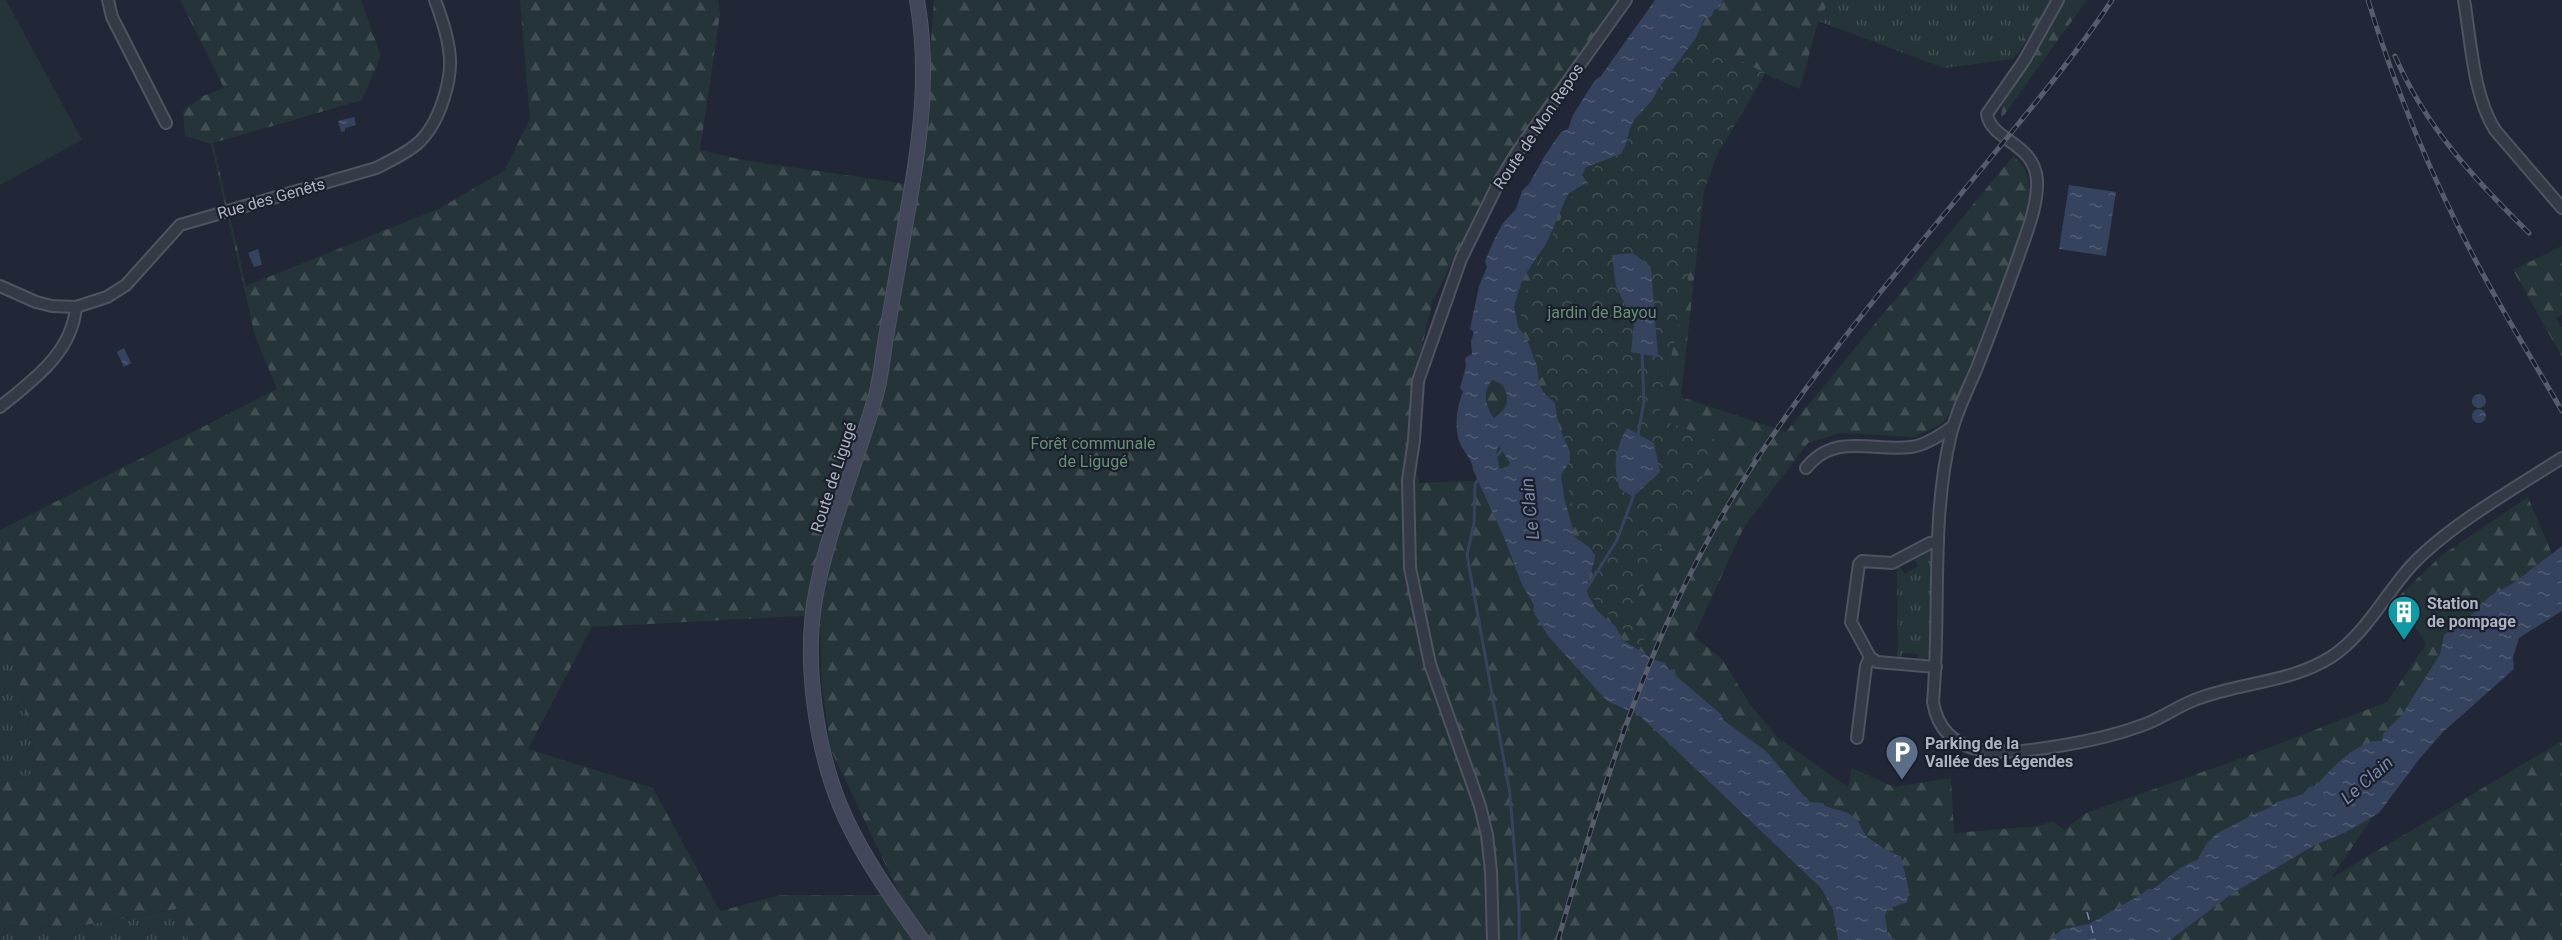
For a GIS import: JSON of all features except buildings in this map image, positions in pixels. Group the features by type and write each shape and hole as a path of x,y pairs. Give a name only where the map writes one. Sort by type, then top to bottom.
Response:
{"street":[{"path":"108,0 112,17 166,123"},
{"name":"Rue des Genêts","path":"0,286 36,302 52,306 76,307 107,297 126,285 180,225 376,168 418,143 439,112 447,86 450,52 435,0"},
{"name":"Route de Ligugé","path":"917,0 923,65 922,120 917,163 877,391 824,558 816,588 811,632 815,704 826,764 842,808 888,894 922,940"},
{"name":"Route de Mon Repos","path":"1493,940 1491,871 1487,835 1480,806 1430,664 1410,568 1408,480 1414,440 1418,381 1461,259 1481,216 1518,151 1626,0"},
{"path":"2058,0 2024,61 1987,114 1990,122 2028,155 2034,165 2036,201 1989,335 1953,426 1943,474 1938,542 1936,667 1933,702 1935,714 1943,729 1953,739 1986,752 2013,753 2098,739 2150,722 2197,699 2306,671 2334,655 2357,635 2412,566 2432,547 2457,527 2557,461"},
{"path":"2464,0 2481,100 2487,118 2562,208"},
{"path":"0,407 52,363 75,321 76,307"},
{"path":"1806,468 1816,455 1834,447 1912,447 1942,434 1953,426"},
{"path":"1936,667 1876,662 1870,657 1851,622 1859,564 1862,561 1892,562 1930,543 1938,542"},
{"path":"1857,738 1866,666 1870,657"}],"green space":[{"path":"0,0 6,0 82,140 0,185"},
{"name":"Forêt communale de Ligugé","path":"180,0 361,0 381,56 362,100 213,143 246,286 438,209 504,171 530,119 520,0 718,0 720,14 700,150 743,160 921,186 934,0 1618,0 1500,168 1433,300 1412,388 1410,438 1419,483 1492,480 1478,389 1528,240 1707,0 1830,0 1818,21 1800,89 1765,74 1718,153 1704,190 1681,397 1786,432 2013,156 2024,168 2029,182 2029,215 1952,410 1942,424 1913,437 1840,433 1808,443 1744,527 1694,636 1722,659 1750,704 1777,737 1848,787 1852,768 1894,787 1951,778 1954,833 2039,826 2053,821 2064,830 2086,813 2245,757 2387,702 2426,644 2397,598 2442,555 2528,497 2552,554 2331,878 2562,741 2562,940 188,940 183,908 74,927 0,925 0,783 38,772 14,656 0,633 0,530 277,389 255,336 211,144 185,136 183,111 203,96 224,88","holes":["820,615 822,687 831,750 900,895 781,895 720,911 653,788 528,749 592,627"]},
{"path":"1830,0 2040,0 2013,59 1944,68 1818,21"},
{"path":"2040,0 2052,0 2045,16 2013,59"},
{"path":"2065,0 2087,0 2001,119 2002,106"},
{"name":"jardin de Bayou","path":"1696,38 1765,73 1718,153 1704,190 1696,240 1658,419 1723,442 1662,545 1627,620 1645,638 1640,646 1591,596 1597,555 1579,538 1566,477 1562,428 1518,308 1570,199"},
{"path":"2562,246 2562,315 2556,318 2562,328 2562,357 2513,270"},
{"path":"1931,550 1931,656 1921,662 1918,661 1918,654 1902,653 1902,660 1898,660 1897,568 1900,567 1905,574 1918,566 1914,559"},
{"path":"0,633 14,656 38,772 0,783"},
{"path":"184,908 188,940 0,940 0,925 74,927"}],"water":[{"name":"Le Clain","path":"1655,0 1723,0 1719,9 1714,10 1712,16 1704,19 1696,38 1652,100 1634,121 1621,154 1586,167 1582,175 1587,182 1568,194 1547,242 1523,278 1514,306 1518,327 1526,337 1537,366 1539,384 1543,392 1555,403 1559,427 1570,452 1570,461 1561,475 1564,497 1575,537 1589,547 1595,555 1588,582 1588,594 1595,609 1616,627 1624,641 1653,659 1665,663 1669,670 1675,669 1676,676 1722,715 1723,720 1766,751 1809,802 1823,803 1825,806 1848,813 1857,820 1866,836 1884,849 1901,857 1909,890 1907,902 1888,909 1885,915 1888,936 1896,940 1838,940 1833,910 1821,888 1639,715 1607,701 1548,636 1533,611 1534,605 1522,585 1471,461 1460,443 1457,421 1463,392 1460,388 1466,366 1465,358 1472,354 1471,341 1474,332 1470,329 1479,286 1487,267 1485,261 1503,223 1516,209 1522,191 1529,184 1561,132 1568,129 1573,115 1595,80 1601,76","holes":["1492,380 1502,384 1507,394 1505,407 1494,418 1488,409 1486,399 1487,389","1499,446 1510,463 1500,469 1496,453"]},
{"path":"354,117 356,125 345,128 345,131 341,132 338,121"},
{"path":"2069,185 2116,192 2106,256 2059,249"},
{"path":"258,249 262,265 254,267 248,253"},
{"path":"1633,253 1651,267 1658,357 1631,352 1634,323 1616,286 1612,255"},
{"path":"124,348 131,363 124,367 117,352"},
{"path":"2479,394 2484,396 2486,401 2484,406 2479,408 2474,406 2472,401 2474,396"},
{"path":"2479,409 2484,411 2486,416 2484,421 2479,423 2474,421 2472,416 2474,411"},
{"path":"1627,428 1654,443 1660,472 1633,497 1619,488 1616,471 1616,457"},
{"name":"Le Clain","path":"2562,546 2562,611 2519,638 2513,658 2514,669 2443,732 2420,758 2379,813 2346,832 2315,845 2233,893 2170,940 2049,940 2063,929 2089,924 2148,889 2153,889 2180,868 2198,859 2207,843 2216,834 2277,802 2303,794 2309,787 2316,786 2346,756 2365,744 2382,741 2383,734 2402,715 2440,654 2444,635 2470,617 2490,596 2515,582"}],"waterway":[{"path":"1638,434 1644,402 1642,354"},
{"path":"1495,458 1504,447"},
{"path":"1480,478 1475,484 1474,523 1467,555 1510,794 1519,908 1519,940"},
{"path":"1587,588 1617,540 1633,497"}],"ferry route":[{"path":"2087,912 2095,940"}],"railway":[{"path":"1558,940 1593,822 1633,705 1681,592 1709,537 1770,440 1831,355 2012,132 2085,39 2112,0"},
{"path":"2368,0 2403,102 2446,201 2488,283 2562,411"},
{"path":"2395,56 2407,82 2436,129 2471,172 2529,233"}],"place":[{"name":"Station de pompage","path":"2404,641"},
{"name":"Parking de la Vallée des Légendes","path":"1902,781"}]}
